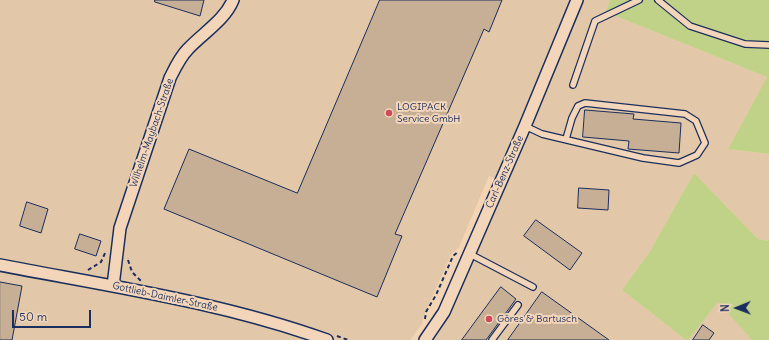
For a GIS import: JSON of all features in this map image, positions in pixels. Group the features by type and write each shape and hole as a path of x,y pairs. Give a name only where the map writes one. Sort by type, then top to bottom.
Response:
{"street":[{"name":"Wilhelm-Maybach-Straße","path":"113,286 120,228 170,78 178,62 188,50 218,21 233,0"},
{"name":"Carl-Benz-Straße","path":"425,340 444,312 470,254 525,126 576,0"},
{"name":"Gottlieb-Daimler-Straße","path":"0,265 113,286 228,311 327,340"}],"lane":[{"path":"573,85 595,20 639,0"},
{"path":"658,0 690,26 745,44 769,45"},
{"path":"525,126 542,134 643,158 679,163 697,155 705,143 696,121 684,114 585,103 578,106 572,118 566,139"},
{"path":"470,254 533,287"},
{"path":"492,340 518,304"}],"shaded area":[{"path":"0,0 610,0 606,12 767,77 728,149 769,154 769,241 758,239 694,173 649,253 622,290 686,340 433,340 450,314 506,184 489,176 459,247 452,253 424,315 422,324 410,340 0,340"},
{"path":"718,301 752,340 688,340"}],"green space":[{"path":"610,0 769,0 769,154 728,149 767,77 606,12"},
{"path":"694,173 758,239 769,241 769,340 752,340 718,302 688,340 686,340 622,290 649,253"}],"building":[{"path":"155,0 204,0 200,16 155,2"},
{"path":"380,0 502,0 489,32 484,29 395,234 402,236 377,297 164,209 189,149 297,193"},
{"path":"585,110 634,114 633,119 681,123 679,153 628,149 629,141 583,137"},
{"path":"579,188 609,190 608,210 578,208"},
{"path":"27,202 48,209 41,233 20,226"},
{"path":"536,220 582,253 570,270 524,236"},
{"path":"80,234 101,241 96,256 75,249"},
{"path":"0,282 22,286 12,340 0,340"},
{"name":"Göres & Bartusch","path":"501,287 516,299 486,340 462,340"},
{"path":"542,292 609,340 508,340"},
{"path":"703,325 714,333 709,340 693,340"}],"place":[{"name":"LOGIPACK Service GmbH","path":"389,113"},
{"name":"Göres & Bartusch","path":"489,319"}]}
